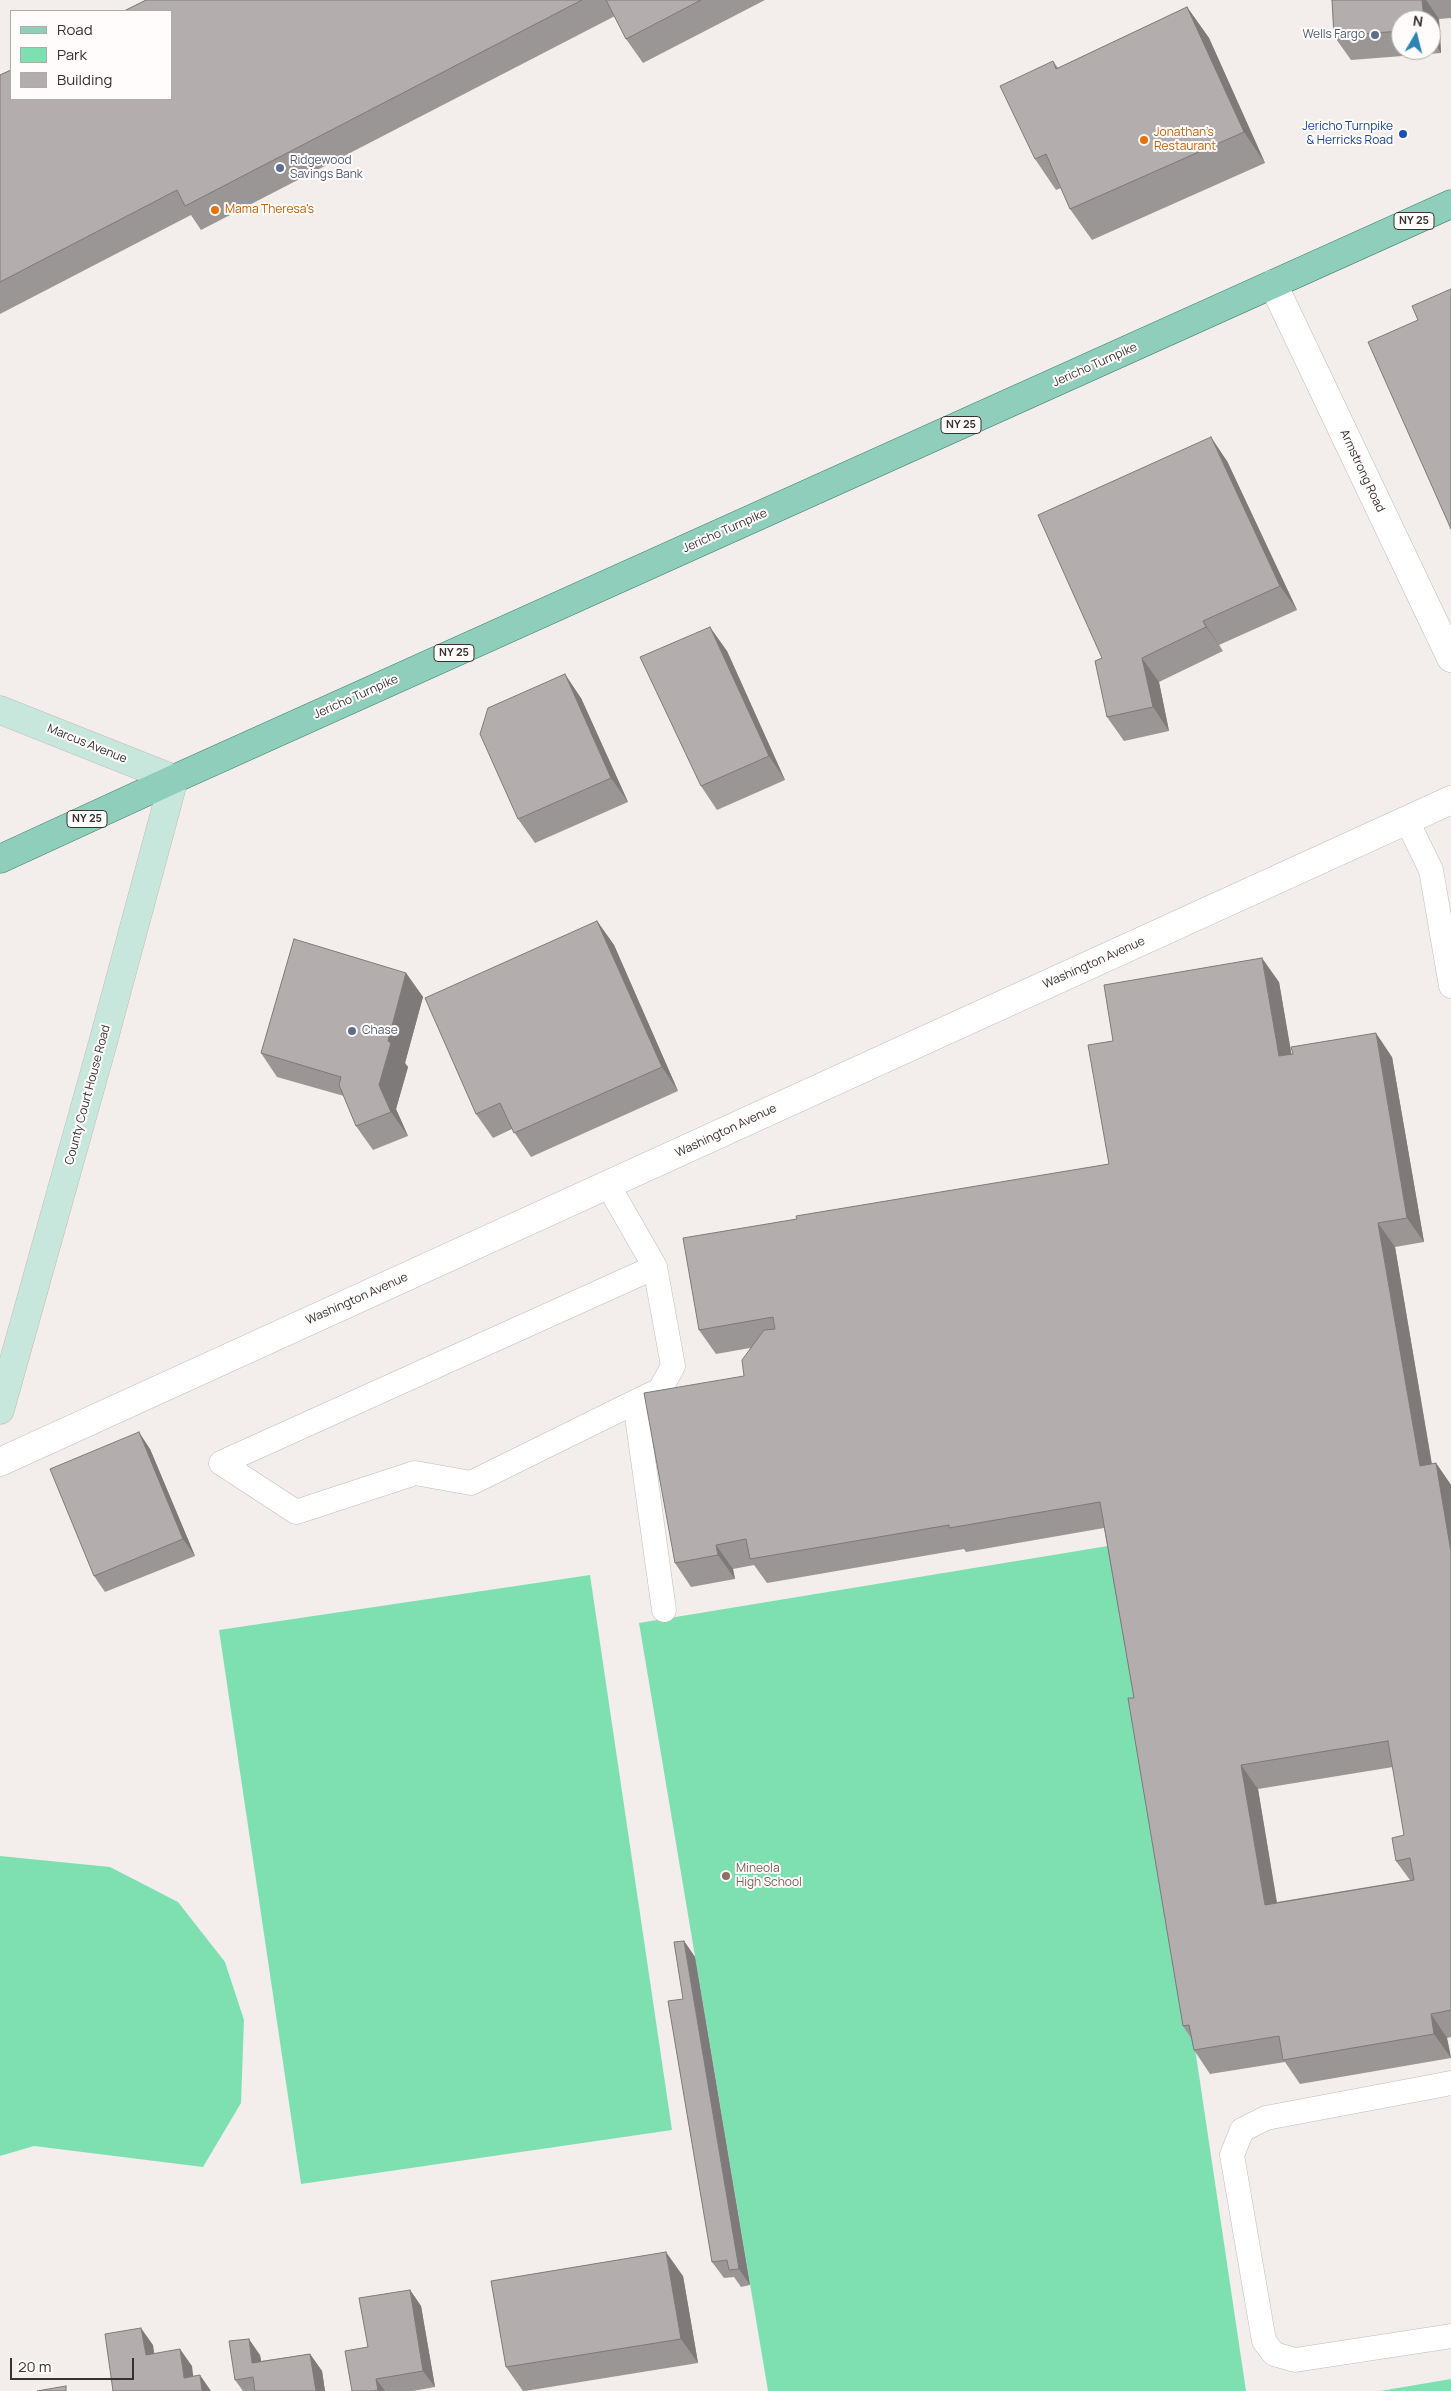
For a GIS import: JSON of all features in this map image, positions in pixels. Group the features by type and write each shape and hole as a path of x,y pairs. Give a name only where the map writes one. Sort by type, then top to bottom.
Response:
{"main road":[{"name":"Jericho Turnpike","path":"0,859 1451,204"},
{"name":"Marcus Avenue","path":"0,710 174,779"},
{"name":"County Court House Road","path":"0,1410 97,1065 174,779"}],"street":[{"name":"Armstrong Road","path":"1273,284 1451,658"},
{"name":"Washington Avenue","path":"0,1462 1451,800"}],"lane":[{"path":"1407,820 1431,870 1451,986"},
{"path":"608,1185 655,1267 673,1366 660,1390 471,1483 415,1473 296,1512 221,1463 655,1267"},
{"path":"635,1402 664,1610"},
{"path":"1451,2084 1266,2118 1242,2130 1232,2155 1264,2341 1274,2354 1295,2360 1451,2336"}],"green space":[{"path":"1120,1544 1246,2391 768,2391 639,1623"},
{"path":"590,1575 672,2130 301,2184 219,1630"},
{"path":"0,1856 110,1867 178,1902 225,1962 244,2020 241,2103 203,2167 34,2146 0,2156"},
{"path":"1451,2379 1451,2391 1380,2391"}],"building":[{"path":"146,0 582,0 185,206 177,190 0,282 0,75 10,70 10,100 172,100 172,10 126,10"},
{"path":"606,0 701,0 626,39"},
{"path":"1332,0 1422,0 1423,10 1391,10 1391,32 1334,36"},
{"name":"Jonathan’s Restaurant","path":"1187,7 1244,132 1070,209 1046,154 1035,159 1000,86 1053,61 1056,69"},
{"path":"1451,289 1451,529 1368,342 1418,320 1412,306"},
{"path":"1211,437 1280,586 1203,621 1206,627 1142,658 1153,707 1107,717 1095,661 1102,658 1038,515"},
{"path":"710,627 769,756 701,786 640,657"},
{"path":"565,674 611,778 518,819 480,734 488,708"},
{"path":"597,921 662,1067 514,1133 500,1103 476,1114 425,998"},
{"name":"Chase","path":"294,939 406,973 388,1041 391,1043 379,1085 391,1112 356,1126 339,1085 341,1077 261,1053"},
{"path":"1262,958 1279,1056 1293,1054 1291,1047 1376,1033 1407,1218 1378,1223 1420,1466 1436,1463 1451,1552 1451,2010 1431,2014 1434,2034 1283,2060 1279,2036 1194,2050 1189,2025 1183,2026 1128,1698 1134,1698 1100,1502 949,1528 949,1525 750,1559 746,1539 716,1545 718,1555 675,1563 644,1393 744,1376 742,1360 764,1330 775,1329 773,1317 699,1330 683,1238 797,1219 796,1216 1109,1164 1088,1045 1113,1041 1104,985","holes":["1388,1741 1404,1835 1392,1838 1396,1861 1410,1858 1414,1880 1265,1905 1241,1765"]},
{"path":"139,1432 183,1539 94,1576 50,1469"},
{"path":"684,1941 739,2269 729,2270 727,2260 712,2262 668,2001 683,1999 674,1942"},
{"path":"666,2252 681,2339 506,2367 491,2281"},
{"path":"410,2290 423,2371 376,2379 378,2390 352,2391 345,2351 368,2347 359,2298"},
{"path":"141,2328 146,2355 180,2349 184,2378 200,2375 202,2391 113,2391 105,2334"},
{"path":"249,2339 252,2363 310,2354 316,2391 255,2391 253,2377 235,2380 229,2341"},
{"path":"66,2386 66,2391 37,2391"}],"place":[{"name":"Wells Fargo","path":"1375,35"},
{"name":"Jericho Turnpike & Herricks Road","path":"1403,134"},
{"name":"Jonathan’s Restaurant","path":"1144,140"},
{"name":"Ridgewood Savings Bank","path":"280,168"},
{"name":"Mama Theresa's","path":"215,210"},
{"name":"Chase","path":"352,1031"},
{"name":"Mineola High School","path":"726,1876"}]}
